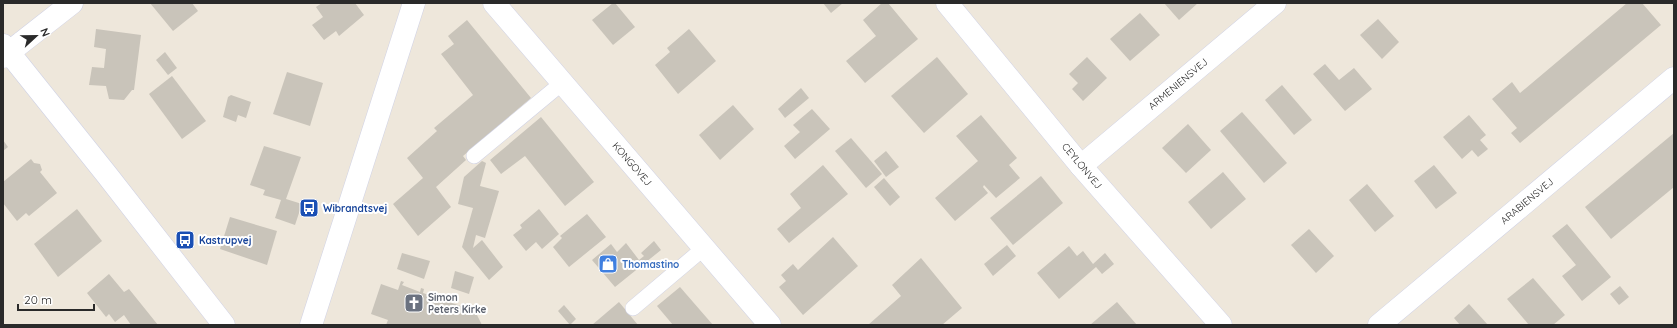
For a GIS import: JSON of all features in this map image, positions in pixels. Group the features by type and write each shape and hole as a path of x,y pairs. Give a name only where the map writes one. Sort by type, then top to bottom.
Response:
{"street":[{"path":"72,3 5,52 107,175 224,325"},
{"path":"311,325 414,3"},
{"name":"KONGOVEJ","path":"494,3 770,325"},
{"name":"CEYLONVEJ","path":"947,3 1081,166 1221,325"},
{"name":"ARMENIENSVEJ","path":"1081,166 1275,3"},
{"name":"ARABIENSVEJ","path":"1379,325 1674,78"}],"lane":[{"path":"474,156 562,83"},
{"path":"633,308 704,248"}],"building":[{"path":"150,3 192,3 198,11 173,31"},
{"path":"322,3 355,3 364,15 339,36 336,31 324,40 312,25 323,17 316,7"},
{"path":"615,3 635,27 613,45 592,20"},
{"path":"823,3 843,3 831,13"},
{"path":"882,3 888,3 918,39 865,83 846,61 876,36 863,20"},
{"path":"1164,3 1198,3 1179,20"},
{"path":"1627,3 1642,3 1661,25 1520,143 1511,133 1517,128 1492,99 1512,82 1520,93"},
{"path":"1140,13 1160,35 1130,61 1110,39"},
{"path":"1378,19 1399,42 1382,59 1360,35"},
{"path":"467,20 531,98 463,156 466,160 436,187 451,207 418,236 393,204 423,178 407,158 437,131 434,128 473,95 441,54 454,44 448,36"},
{"path":"96,29 141,35 134,90 132,90 124,100 109,99 106,86 89,85 92,67 104,68 106,49 94,47"},
{"path":"689,29 716,61 678,94 655,65 670,52 667,48"},
{"path":"165,52 177,68 168,75 156,60"},
{"path":"937,57 968,94 924,133 891,96"},
{"path":"1087,57 1107,78 1083,101 1072,89 1078,83 1069,74"},
{"path":"1325,64 1339,80 1354,68 1372,89 1345,111 1313,74"},
{"path":"287,72 323,83 310,126 273,114"},
{"path":"172,76 206,121 182,139 149,94"},
{"path":"1282,85 1312,120 1294,135 1265,100"},
{"path":"801,88 809,98 785,118 778,109"},
{"path":"231,95 251,102 246,118 238,115 236,122 223,117 228,97"},
{"path":"733,105 754,129 720,160 699,135"},
{"path":"812,109 830,129 795,159 784,146 800,132 793,125"},
{"path":"1242,112 1287,163 1264,183 1220,131"},
{"path":"981,115 1017,158 1009,165 1020,178 996,198 984,185 983,187 988,193 955,221 935,198 978,161 956,136"},
{"path":"1469,115 1486,135 1480,140 1488,149 1478,157 1472,150 1462,159 1443,137"},
{"path":"541,117 594,182 565,206 525,156 501,174 490,160"},
{"path":"1188,124 1211,150 1186,173 1162,148"},
{"path":"1674,133 1674,187 1611,239 1585,207"},
{"path":"851,138 882,174 866,188 835,151"},
{"path":"3,140 8,147 3,151"},
{"path":"264,146 301,157 286,199 302,204 295,225 275,218 281,200 263,195 265,190 250,185"},
{"path":"886,151 899,167 886,177 874,161"},
{"path":"31,159 34,163 40,164 42,170 40,172 57,193 29,216 26,213 17,221 3,203 3,182"},
{"path":"482,161 486,163 480,186 499,191 485,238 476,235 473,248 482,240 503,267 489,280 462,247 473,208 458,204 464,177"},
{"path":"823,165 848,194 789,243 777,229 801,208 790,194"},
{"path":"1434,165 1457,193 1436,209 1414,181"},
{"path":"1223,172 1246,199 1211,229 1188,202"},
{"path":"1041,176 1063,203 1013,245 990,218"},
{"path":"884,178 900,197 890,206 874,187"},
{"path":"1367,184 1394,216 1375,232 1349,200"},
{"path":"77,209 102,241 58,277 34,244"},
{"path":"539,209 559,234 542,249 536,242 526,251 513,235 522,228 520,225"},
{"path":"587,214 606,237 569,267 553,247 562,238 560,236"},
{"path":"230,217 277,231 267,265 220,249"},
{"path":"1567,224 1611,277 1582,301 1562,276 1576,265 1552,236"},
{"path":"1309,229 1334,256 1316,273 1291,245"},
{"path":"833,237 858,266 803,315 779,287 786,281 781,275 793,264 798,270"},
{"path":"654,241 661,250 615,287 592,260 611,244 617,252 626,243 639,260 644,256 641,253"},
{"path":"1007,245 1016,256 993,276 984,264"},
{"path":"1069,246 1077,256 1083,251 1093,264 1105,253 1114,264 1102,274 1096,267 1059,299 1037,273"},
{"path":"402,253 430,261 424,279 397,269"},
{"path":"921,258 962,308 942,325 868,325 901,296 892,285"},
{"path":"455,271 474,277 469,294 451,288"},
{"path":"109,274 124,292 129,289 158,325 131,325 124,315 115,322 109,314 106,317 87,293"},
{"path":"1533,278 1565,315 1553,325 1529,325 1507,299"},
{"name":"Simon Peters Kirke","path":"401,281 404,282 402,285 420,292 421,288 424,289 423,293 441,299 442,295 445,296 443,300 461,306 462,303 466,304 463,310 477,315 482,325 386,325 388,320 371,314 381,284 398,290"},
{"path":"1620,286 1629,297 1619,305 1610,294"},
{"path":"680,287 713,325 673,325 657,306"},
{"path":"619,302 638,325 592,325"},
{"path":"1117,302 1137,325 1090,325"},
{"path":"1469,304 1488,325 1460,325 1454,318"},
{"path":"564,305 576,319 570,325 558,311"}],"place":[{"name":"Wibrandtsvej","path":"309,208"},
{"name":"Kastrupvej","path":"185,240"},
{"name":"Thomastino","path":"608,264"},
{"name":"Simon Peters Kirke","path":"414,303"}]}
